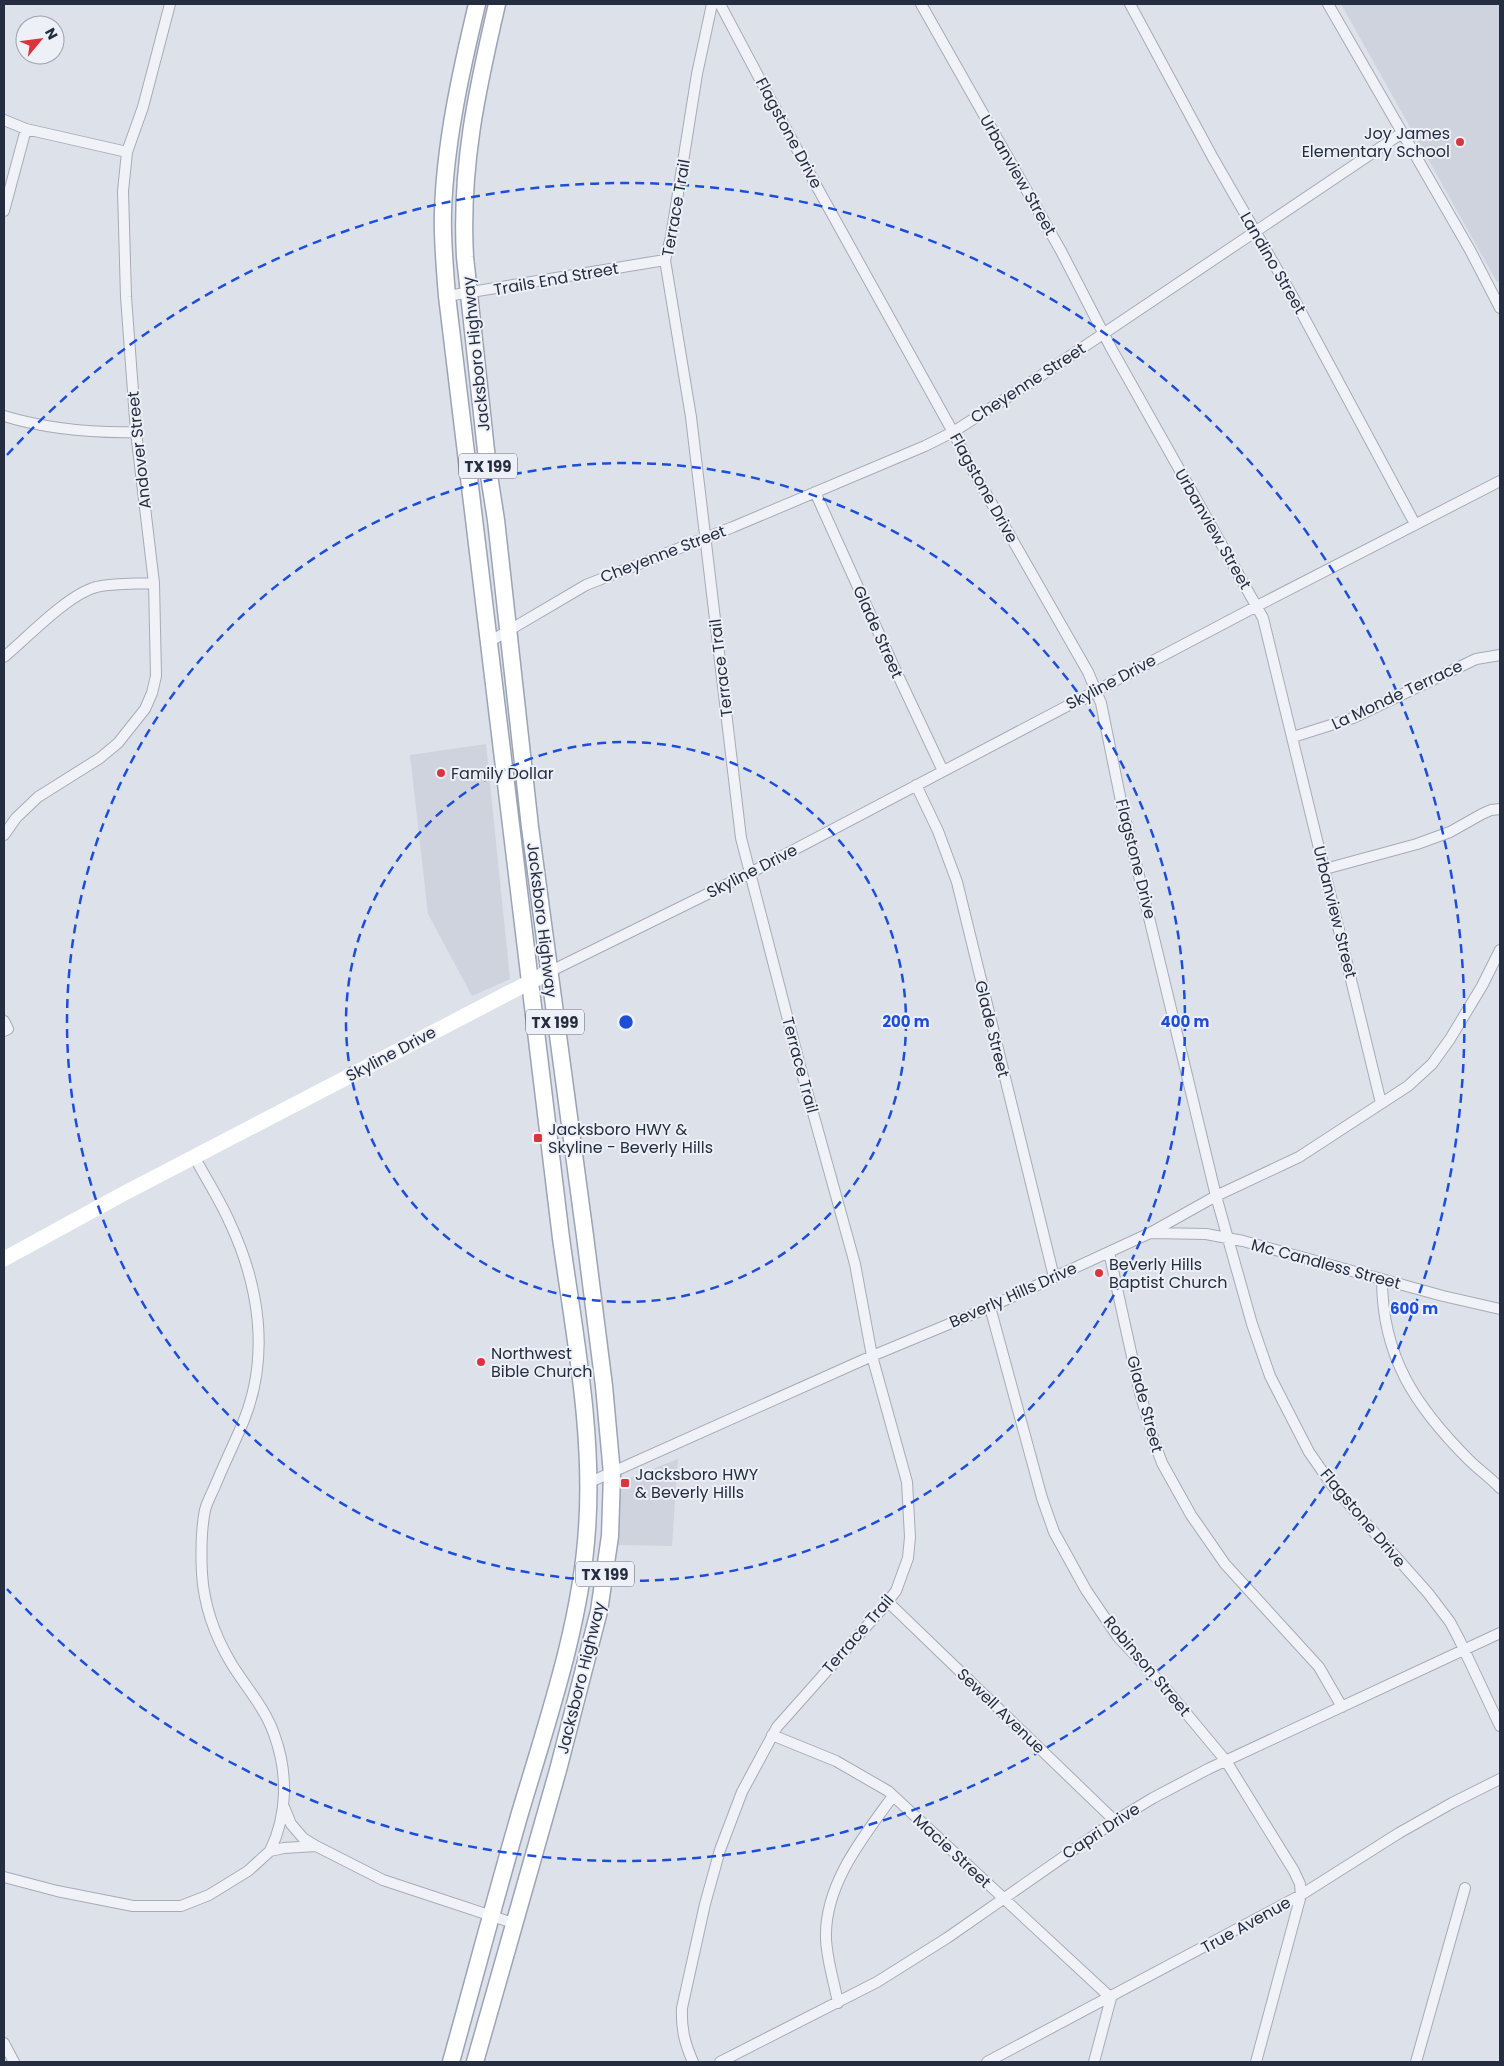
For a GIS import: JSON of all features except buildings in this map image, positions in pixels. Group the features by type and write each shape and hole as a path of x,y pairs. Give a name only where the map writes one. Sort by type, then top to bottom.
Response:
{"main road":[{"name":"Jacksboro Highway","path":"451,2062 566,1652 583,1571 587,1528 588,1483 581,1386 561,1238 447,296 443,213 445,181 458,89 477,4"},
{"name":"Jacksboro Highway","path":"475,2062 558,1770 599,1611 610,1536 612,1474 605,1394 549,972 491,488 477,292 463,226 464,181 474,108 497,4"},
{"path":"471,490 491,488"},
{"path":"561,1238 585,1236"}],"street":[{"name":"Andover Street","path":"4,835 16,818 38,798 100,758 118,743 145,709 152,693 156,676 154,583 136,432 123,243 123,191 127,152 143,107 170,4"},
{"name":"Terrace Trail","path":"693,2062 685,2042 682,2008 705,1904 720,1850 742,1792 777,1727 896,1591 908,1558 910,1537 907,1482 872,1356 855,1264 741,838 691,417 665,260 671,237 697,74 712,4"},
{"name":"Flagstone Drive","path":"720,4 817,187 972,469 1088,672 1096,690 1216,1196 1252,1324 1270,1376 1309,1452 1332,1485 1428,1593 1450,1622 1500,1726"},
{"name":"Urbanview Street","path":"921,4 1061,251 1104,333 1258,606 1263,618 1293,737 1382,1103"},
{"name":"Landino Street","path":"1130,4 1213,158 1293,297 1415,524"},
{"path":"1328,4 1499,302"},
{"path":"4,120 26,129 127,152"},
{"path":"4,211 26,129"},
{"name":"Cheyenne Street","path":"490,642 586,584 815,492 925,446 953,432 1402,133"},
{"name":"Trails End Street","path":"447,296 665,260"},
{"path":"4,416 28,424 59,429 104,433 136,432"},
{"name":"Skyline Drive","path":"4,1259 194,1156 549,972 750,873 1096,690 1500,481"},
{"name":"Glade Street","path":"815,492 943,771"},
{"path":"4,657 58,609 84,592 105,586 154,583"},
{"name":"La Monde Terrace","path":"1293,737 1354,718 1476,659 1500,655"},
{"name":"Glade Street","path":"916,786 941,839 957,882 1054,1277"},
{"path":"1325,869 1417,844 1450,832 1491,810 1500,809"},
{"name":"Beverly Hills Drive","path":"588,1483 612,1474 872,1356 990,1307 1150,1233 1216,1196 1298,1157 1408,1086 1432,1064 1450,1039 1482,986 1500,950"},
{"path":"4,1876 57,1892 133,1906 181,1906 209,1895 248,1871 270,1851 282,1821 284,1806 283,1770 274,1733 261,1708 230,1662 216,1634 207,1608 202,1574 205,1509 244,1420 253,1394 260,1348 257,1305 245,1259 230,1222 194,1156"},
{"name":"Mc Candless Street","path":"1150,1233 1206,1234 1227,1238 1443,1296 1500,1309"},
{"name":"Glade Street","path":"1109,1252 1140,1393 1162,1463 1191,1516 1225,1564 1319,1667 1342,1707"},
{"path":"1382,1280 1384,1318 1395,1356 1404,1378 1426,1413 1449,1440 1471,1463 1500,1488"},
{"name":"Robinson Street","path":"990,1307 1042,1498 1054,1532 1086,1590 1118,1637 1161,1683 1226,1761 1294,1871 1300,1884 1301,1895"},
{"name":"Sewell Avenue","path":"888,1602 1115,1821"},
{"name":"Capri Drive","path":"720,2062 877,1982 946,1938 1115,1821 1153,1798 1226,1761 1500,1633"},
{"name":"Macie Street","path":"772,1735 836,1761 888,1791 1111,1998"},
{"name":"True Avenue","path":"987,2062 1111,1998 1301,1895 1399,1833 1500,1779"},
{"path":"838,2003 827,1957 826,1936 829,1911 836,1888 848,1864 866,1832 893,1796"},
{"path":"284,1806 291,1824 303,1838 316,1846 383,1880 513,1923"},
{"path":"270,1851 316,1846"},
{"path":"1416,2062 1465,1888"},
{"path":"1256,2062 1301,1895"},
{"path":"1094,2062 1111,1998"},
{"path":"4,2043 14,2062"}],"shaded area":[{"name":"Joy James Elementary School","path":"1341,4 1500,4 1500,281 1497,282"},
{"path":"486,744 510,979 472,996 428,914 410,755"},
{"path":"678,1459 672,1546 616,1545 622,1481"}],"place":[{"name":"Joy James Elementary School","path":"1460,142"},
{"name":"Family Dollar","path":"441,773"},
{"name":"Jacksboro HWY & Skyline - Beverly Hills","path":"538,1138"},
{"name":"Beverly Hills Baptist Church","path":"1099,1273"},
{"name":"Northwest Bible Church","path":"481,1362"},
{"name":"Jacksboro HWY & Beverly Hills","path":"625,1483"}]}
